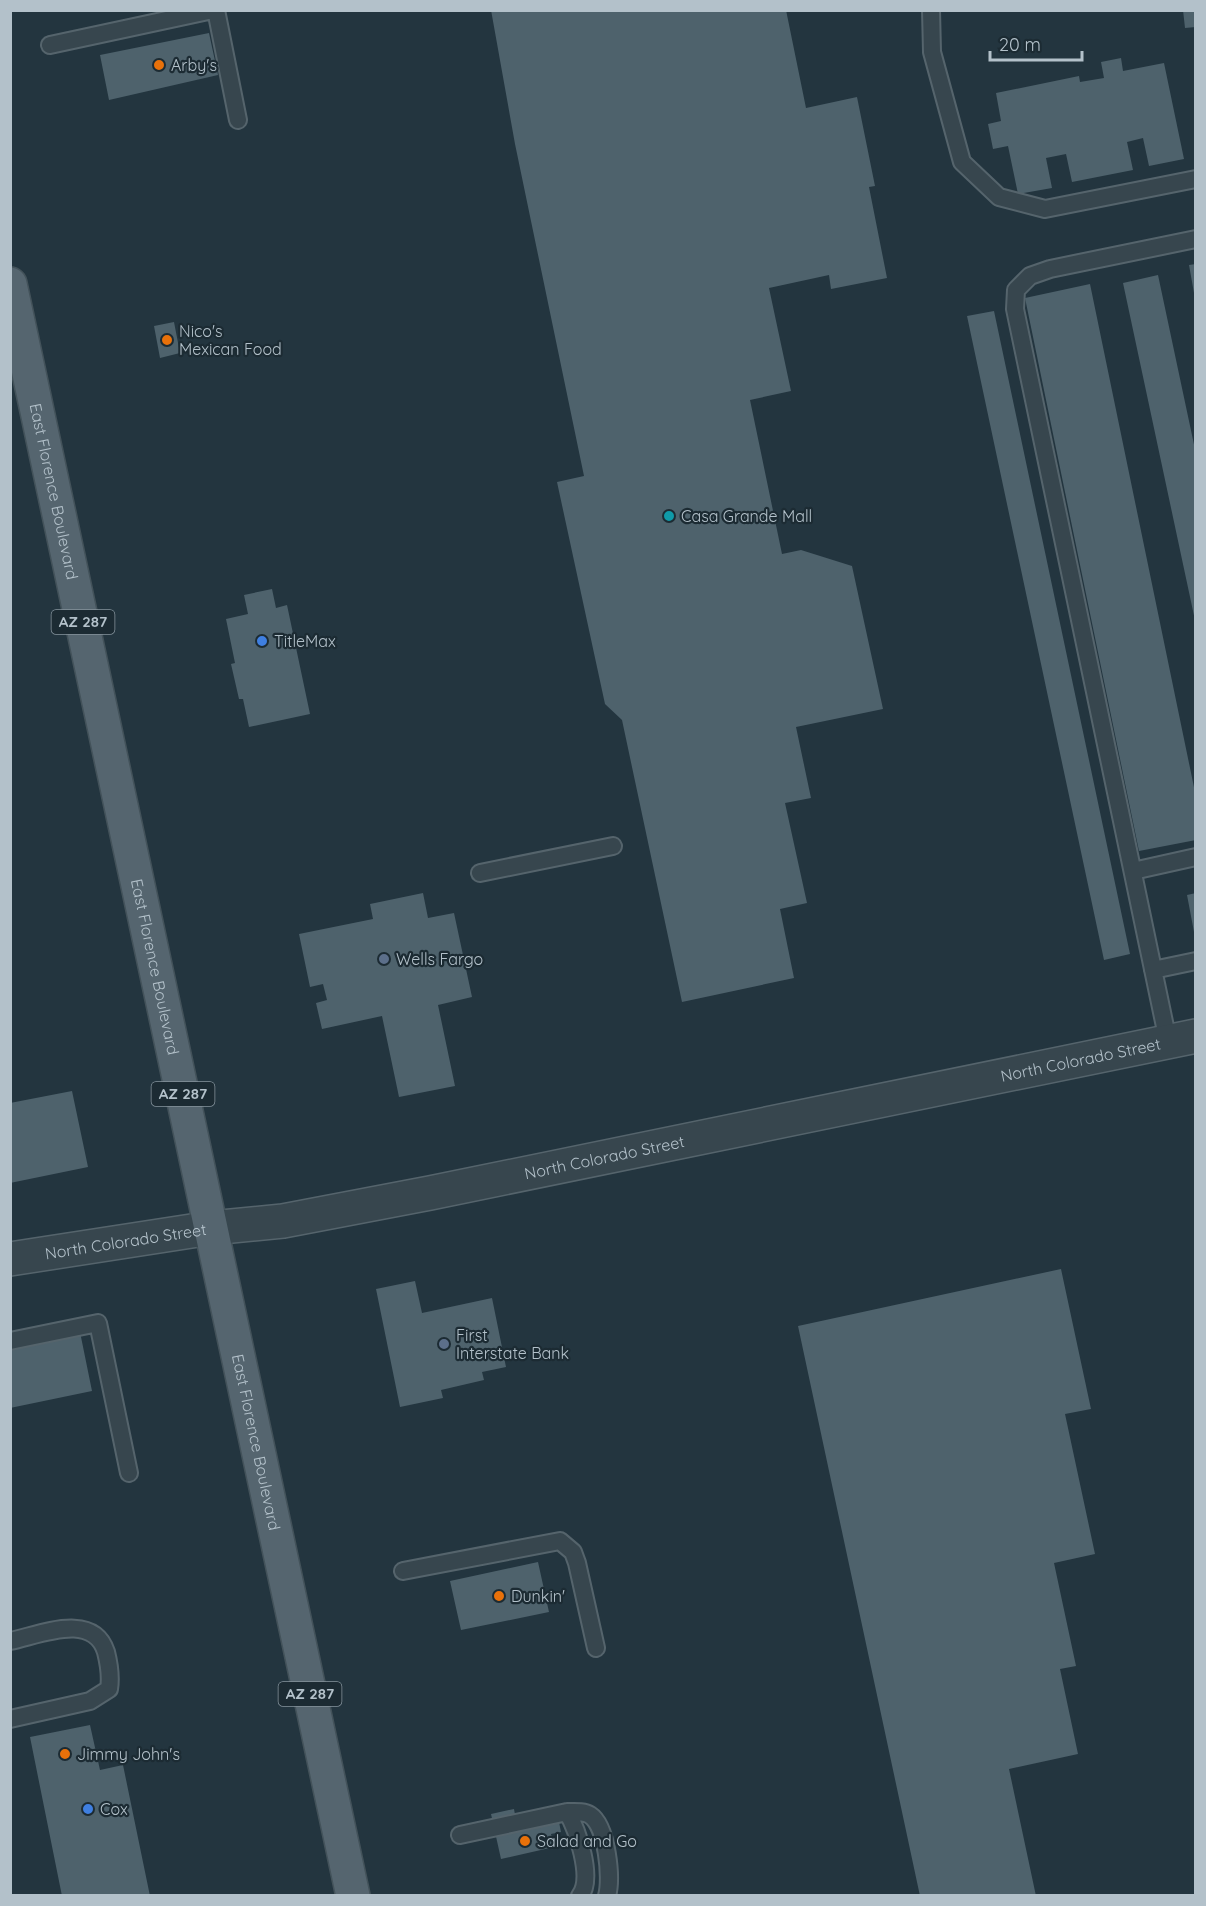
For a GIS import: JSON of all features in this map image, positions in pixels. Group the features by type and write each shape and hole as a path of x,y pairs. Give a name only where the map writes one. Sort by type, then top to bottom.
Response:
{"main road":[{"name":"East Florence Boulevard","path":"10,284 353,1896"}],"street":[{"name":"North Colorado Street","path":"10,1259 211,1228 283,1221 1182,1039"}],"lane":[{"path":"50,45 214,10 238,120"},
{"path":"930,10 933,52 962,162 999,197 1045,209 1196,179"},
{"path":"1182,1039 1153,970 1015,309 1016,290 1030,276 1050,269 1196,239"},
{"path":"480,873 613,846"},
{"path":"1133,871 1196,857"},
{"path":"1153,970 1196,961"},
{"path":"10,1341 98,1323 129,1473"},
{"path":"403,1571 560,1540 573,1552 575,1558 596,1648"},
{"path":"10,1641 72,1628 86,1628 96,1635 104,1646 111,1681 109,1689 90,1701 10,1719"},
{"path":"567,1812 574,1825 585,1869 586,1881 580,1896"},
{"path":"460,1835 567,1812 584,1812 592,1816 600,1829 611,1880 607,1896"}],"building":[{"name":"Casa Grande Mall","path":"491,10 786,10 806,108 857,97 875,186 869,187 887,278 831,289 829,275 769,288 791,391 750,400 782,554 801,550 852,566 883,709 796,727 811,798 785,803 807,903 780,909 794,978 682,1002 622,720 605,704 557,482 584,476 515,144"},
{"path":"1183,10 1196,10 1196,27 1185,28"},
{"name":"Arby's","path":"209,33 218,75 109,100 100,55"},
{"path":"1121,58 1123,71 1164,63 1184,159 1149,166 1143,138 1127,142 1133,170 1072,182 1066,154 1046,158 1052,188 1018,194 1008,146 993,149 988,124 1001,121 996,93 1079,76 1080,82 1104,78 1101,62"},
{"path":"1196,264 1196,293 1194,293 1189,265"},
{"path":"1158,275 1196,454 1196,625 1123,283"},
{"path":"1090,284 1196,797 1196,840 1139,851 1025,298"},
{"path":"994,311 1130,954 1104,960 967,316"},
{"name":"Nico's Mexican Food","path":"174,322 180,353 160,358 154,326"},
{"name":"TitleMax","path":"272,589 276,608 287,605 310,714 249,727 243,699 239,699 231,664 235,663 226,619 248,614 244,595"},
{"name":"Wells Fargo","path":"423,893 428,918 454,913 472,997 438,1005 455,1086 399,1097 382,1016 322,1029 316,1003 327,1000 323,984 310,987 299,934 373,919 370,904"},
{"path":"1196,893 1196,932 1194,932 1187,895"},
{"path":"72,1091 88,1167 10,1183 10,1103"},
{"path":"1061,1269 1091,1409 1065,1414 1095,1554 1054,1563 1076,1666 1060,1669 1078,1754 1009,1769 1036,1896 920,1896 798,1326"},
{"name":"First Interstate Bank","path":"415,1281 422,1313 492,1298 506,1367 482,1372 484,1380 441,1390 443,1398 400,1407 376,1289"},
{"path":"80,1332 92,1391 10,1408 10,1346"},
{"name":"Dunkin'","path":"538,1562 549,1612 461,1630 450,1581"},
{"path":"90,1725 100,1770 123,1765 150,1896 62,1896 30,1737"},
{"name":"Salad and Go","path":"514,1809 517,1826 558,1817 561,1832 551,1834 554,1847 501,1859 491,1814"}],"place":[{"name":"Arby's","path":"159,65"},
{"name":"Nico's Mexican Food","path":"167,340"},
{"name":"Casa Grande Mall","path":"669,516"},
{"name":"TitleMax","path":"262,641"},
{"name":"Wells Fargo","path":"384,959"},
{"name":"First Interstate Bank","path":"444,1344"},
{"name":"Dunkin'","path":"499,1596"},
{"name":"Jimmy John's","path":"65,1754"},
{"name":"Cox","path":"88,1809"},
{"name":"Salad and Go","path":"525,1841"}]}
